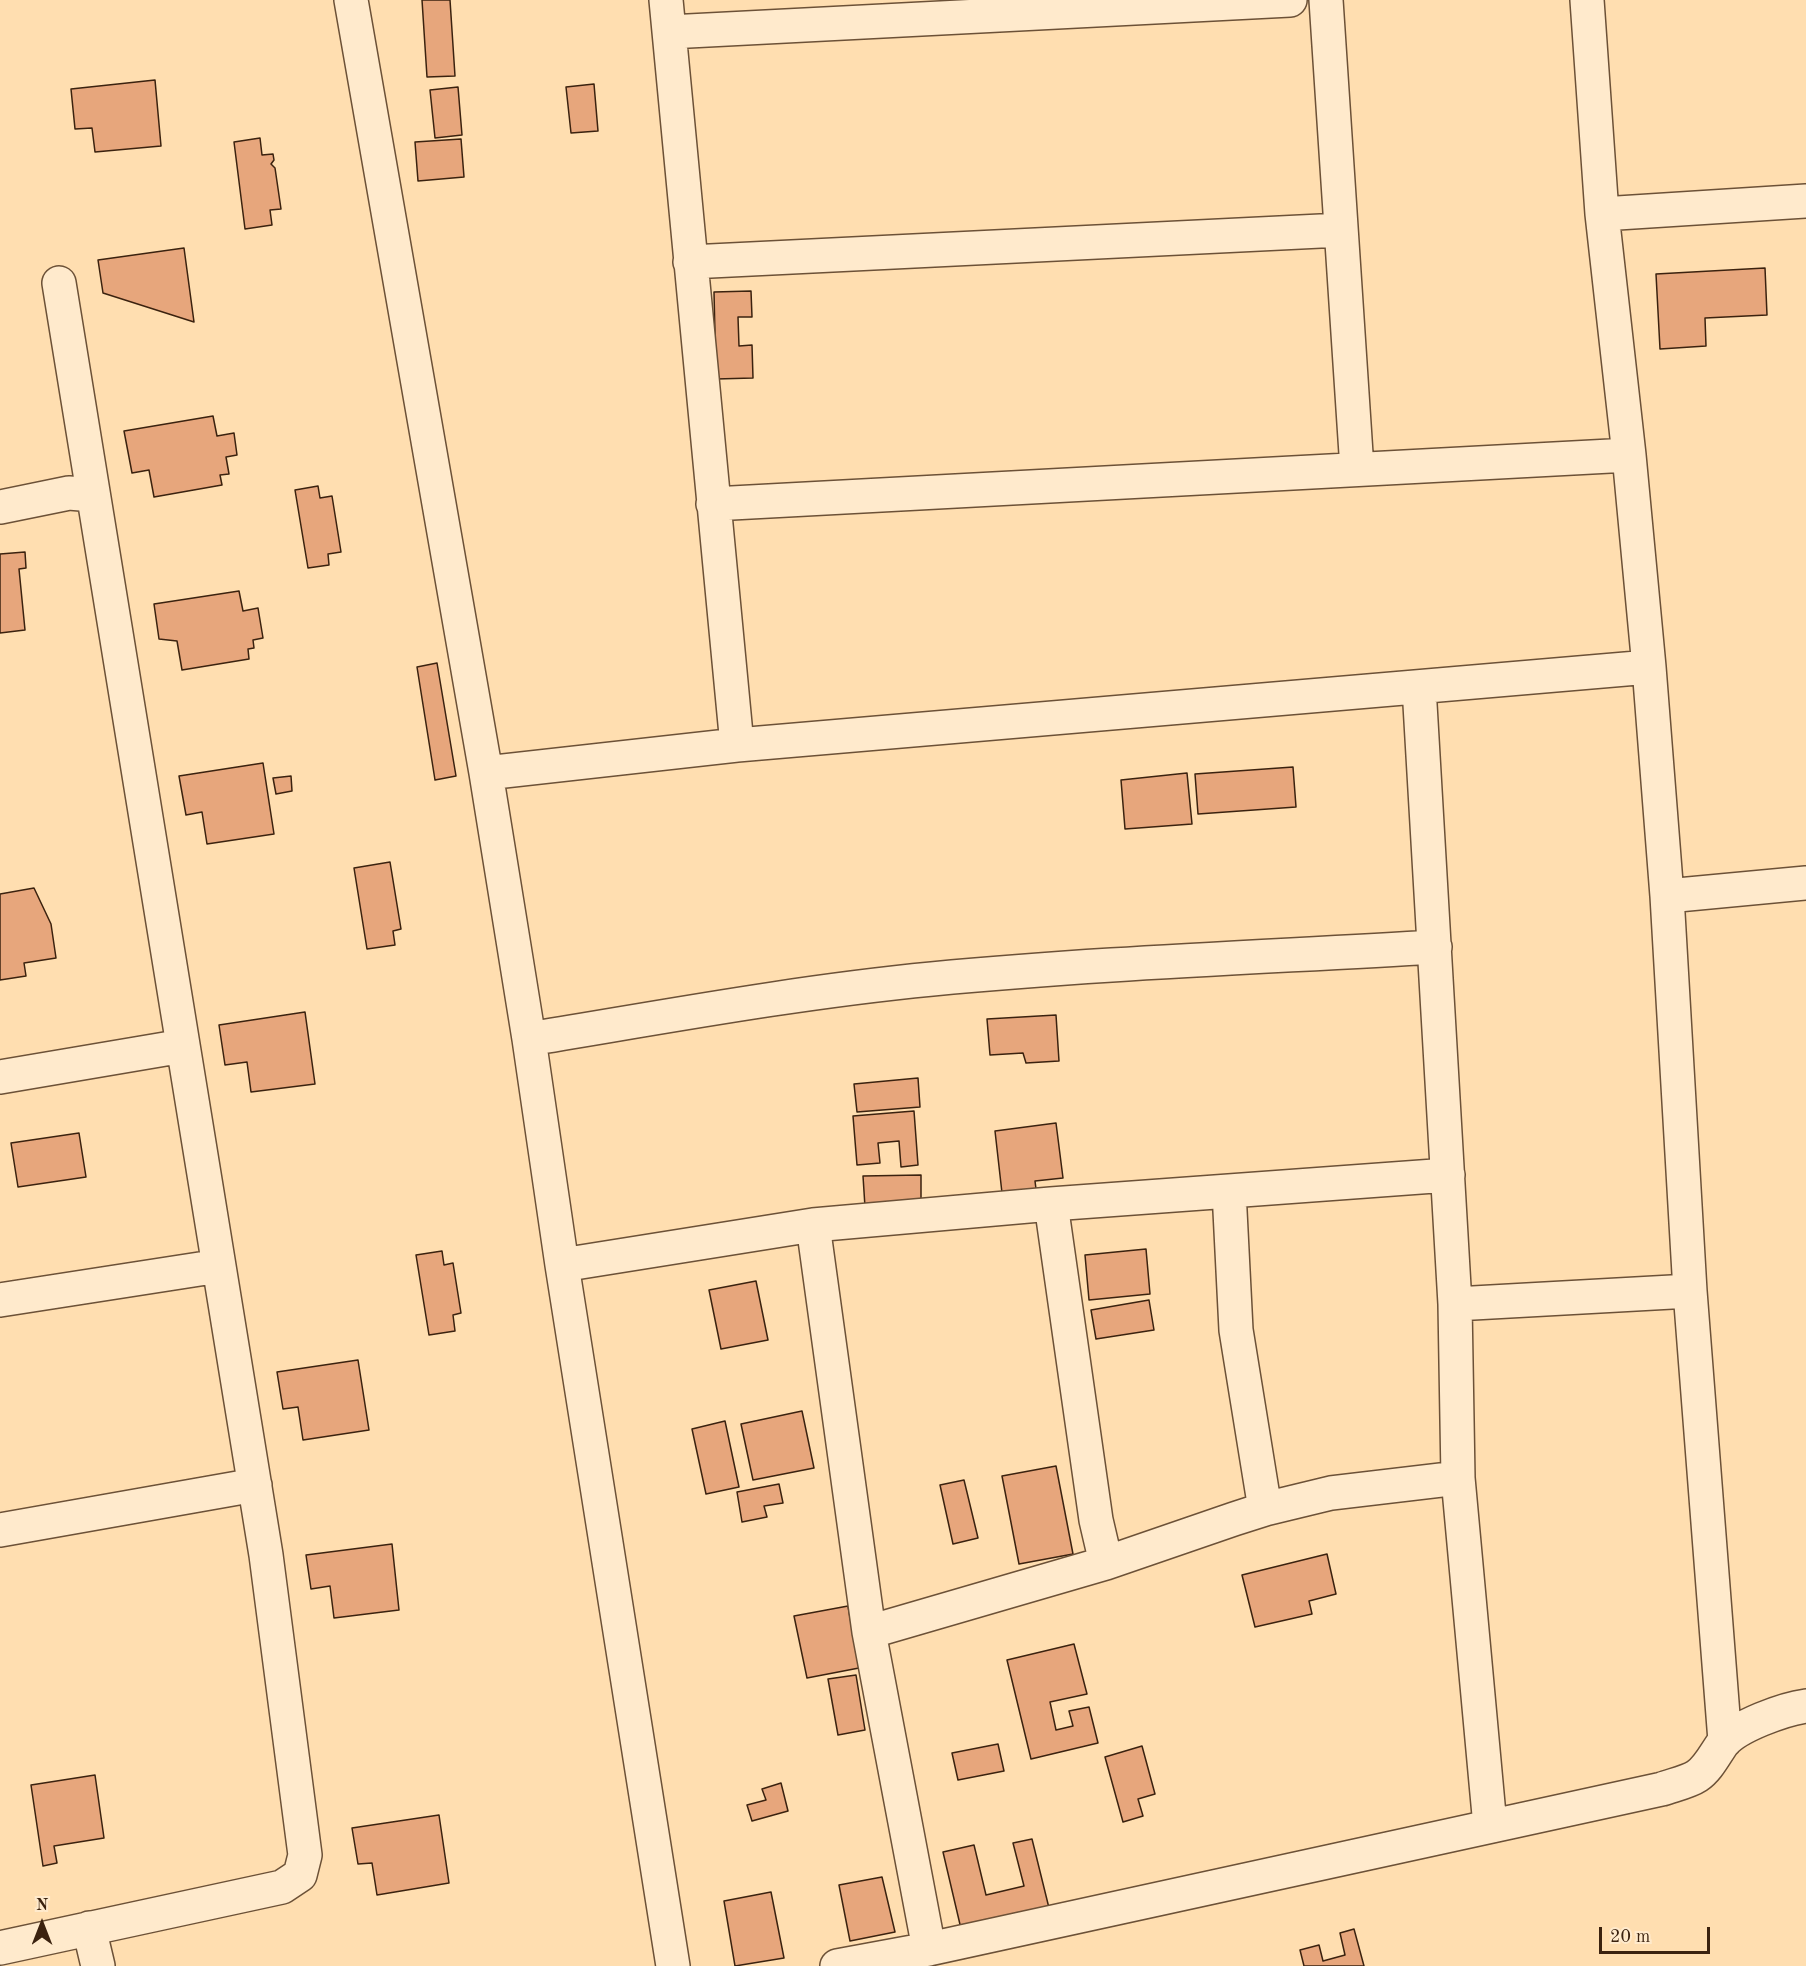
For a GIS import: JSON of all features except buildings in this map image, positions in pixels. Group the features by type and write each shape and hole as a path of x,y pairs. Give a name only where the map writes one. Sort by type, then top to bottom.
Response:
{"street":[{"path":"351,0 486,773 673,1966"},
{"path":"666,0 737,744"},
{"path":"669,32 1290,0"},
{"path":"1326,0 1357,469"},
{"path":"1587,0 1602,214 1629,454 1649,666 1667,896 1690,1291 1725,1741"},
{"path":"1602,214 1806,201"},
{"path":"690,262 1341,230"},
{"path":"0,1947 282,1887 300,1875 305,1855 266,1555 59,283"},
{"path":"713,504 1629,454"},
{"path":"0,507 69,493 93,495"},
{"path":"486,773 737,744 1649,666"},
{"path":"1419,687 1455,1304 1458,1478 1490,1826"},
{"path":"1667,896 1806,883"},
{"path":"529,1039 787,996 931,979 1056,969 1435,947"},
{"path":"0,1077 183,1046"},
{"path":"562,1265 813,1225 1448,1174"},
{"path":"1229,1191 1236,1330 1265,1509"},
{"path":"1052,1204 1096,1520 1106,1563"},
{"path":"813,1225 869,1632 929,1948"},
{"path":"0,1300 219,1266"},
{"path":"1455,1304 1690,1291"},
{"path":"869,1632 1106,1563 1265,1509 1332,1493 1458,1478"},
{"path":"0,1530 255,1485"},
{"path":"837,1966 1662,1789 1697,1776 1710,1763 1725,1741 1749,1724 1792,1708 1806,1706"},
{"path":"89,1928 98,1966"}]}
